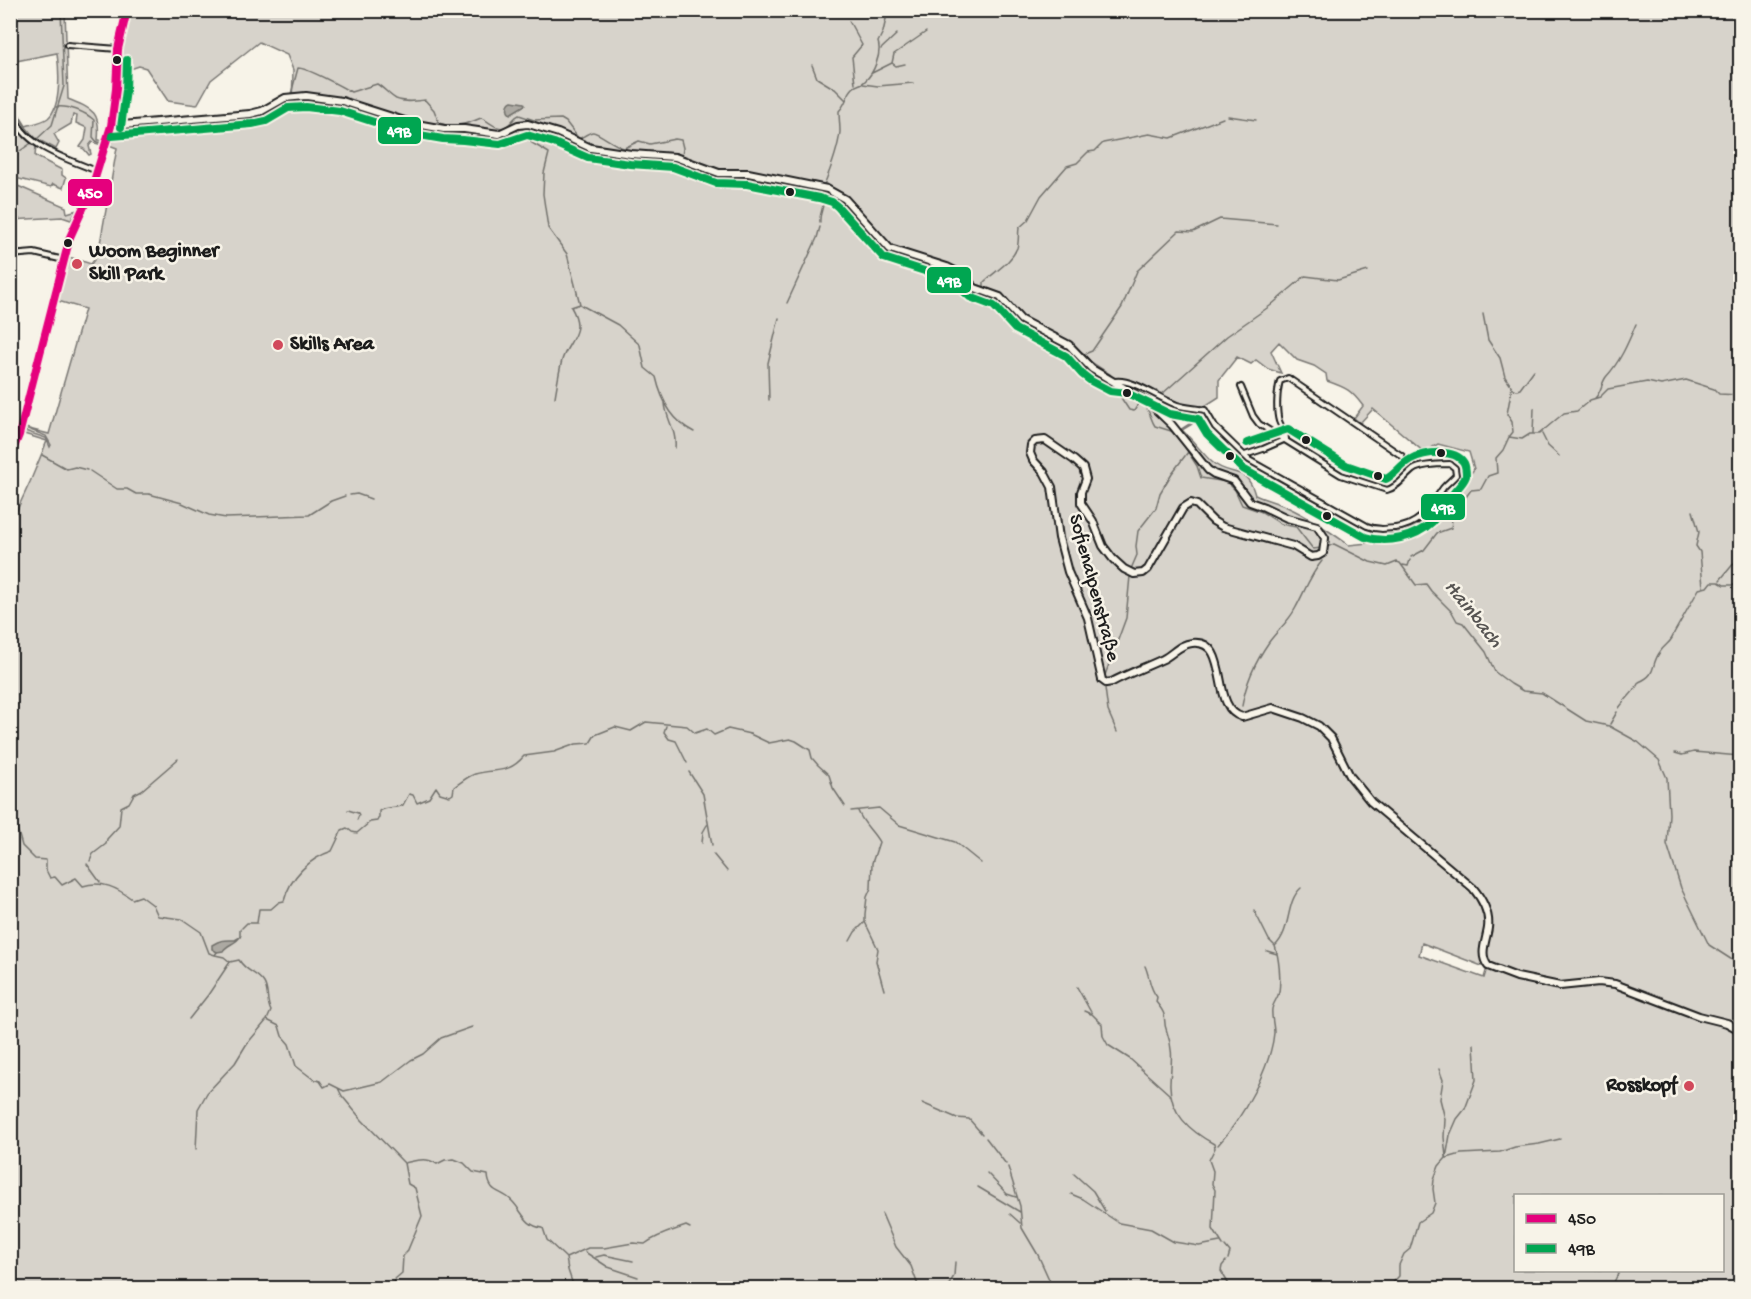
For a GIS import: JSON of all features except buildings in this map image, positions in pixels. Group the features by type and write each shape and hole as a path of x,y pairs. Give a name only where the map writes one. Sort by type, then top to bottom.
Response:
{"street":[{"path":"11,454 71,232 89,196 111,126 118,49 127,10"},
{"path":"67,45 118,49"},
{"path":"10,80 13,112 20,127 30,138 96,171"},
{"name":"Sofienalpenstraße","path":"111,126 250,114 262,111 293,96 334,99 411,123 444,129 496,134 531,124 558,133 577,143 604,150 682,158 719,173 754,174 822,188 837,194 853,207 890,249 947,267 959,273 975,288 1000,297 1021,320 1069,345 1089,367 1157,409 1208,470 1234,481 1248,501 1287,518 1317,526 1323,533 1325,547 1318,556 1311,557 1293,546 1223,527 1213,521 1197,505 1191,503 1183,508 1148,569 1140,573 1129,572 1120,566 1103,546 1093,521 1082,505 1081,495 1086,478 1083,468 1045,440 1036,440 1030,448 1033,460 1044,472 1052,487 1059,537 1068,572 1088,618 1097,652 1100,676 1104,682 1112,682 1162,659 1183,645 1195,643 1205,646 1214,656 1226,701 1232,713 1242,717 1265,708 1277,708 1319,726 1331,738 1350,776 1371,802 1473,888 1487,912 1488,930 1483,957 1488,966 1517,977 1560,986 1599,982 1615,984 1699,1016 1727,1023 1740,1030"},
{"path":"10,255 34,253 64,260"},
{"path":"1286,439 1278,417 1279,386 1280,381 1288,378 1402,456"},
{"path":"1114,381 1131,383 1181,406 1205,410 1215,427 1249,460 1367,526 1378,529 1408,526 1425,515 1444,486 1456,475 1454,466 1447,464 1415,468 1394,488 1385,490 1343,476 1256,420 1241,387"},
{"path":"1244,455 1286,439"}],"shaded area":[{"path":"11,11 65,11 68,99 93,112 98,123 98,140 104,140 102,145 92,142 89,146 91,154 89,155 80,147 85,140 87,128 76,123 77,116 73,115 71,124 54,134 59,143 56,149 35,138 31,141 36,146 35,156 62,170 62,175 66,178 63,188 53,184 51,187 11,177 10,64 18,113 26,126 48,118 56,105 59,77 57,53 11,62"},
{"path":"129,11 1740,11 1740,1288 11,1288 11,523 47,441 24,434 25,431 46,438 50,447 51,445 46,436 25,428 49,434 85,309 58,301 69,257 91,264 98,255 117,148 109,145 111,140 154,134 191,124 255,119 292,107 293,70 287,55 259,42 211,80 197,105 168,101 146,68 139,66 119,73 124,30","holes":["1279,342 1297,360 1314,366 1326,374 1327,381 1352,393 1363,406 1354,418 1360,423 1373,409 1424,452 1438,444 1469,452 1474,469 1464,484 1457,489 1447,491 1438,498 1425,518 1415,527 1404,532 1377,536 1368,543 1349,545 1295,511 1255,495 1252,485 1243,475 1225,470 1212,462 1182,430 1192,424 1192,406 1205,406 1219,397 1219,380 1237,357 1251,364 1256,360 1268,369 1281,373 1271,351","1083,353 1091,362 1111,375 1082,366 1080,362","1134,387 1190,410 1191,423 1180,430 1161,410 1163,408 1161,404 1154,404 1132,390","1422,943 1487,968 1484,978 1419,955"]},
{"path":"512,101 525,105 510,114 508,107"},
{"path":"11,183 66,207 67,213 77,210 71,220 62,217 11,220"},
{"path":"240,937 223,951 217,952 212,949 212,945 218,942 235,940"}],"waterway":[{"path":"10,158 52,125 64,86 61,10"},
{"path":"824,185 839,139 839,111 851,91 864,82 874,68 879,52 878,42 888,10"},
{"path":"849,21 862,45 852,57 855,84"},
{"path":"872,73 892,63 894,54 926,32"},
{"path":"881,49 897,34"},
{"path":"892,63 896,66 905,64"},
{"path":"812,65 817,78 835,89 846,100"},
{"path":"10,66 16,106 23,123 37,139"},
{"name":"Hainbach","path":"291,94 298,68 316,74 351,92 377,84 399,100 425,100 434,110 439,123 460,125 481,118 501,128 519,115 534,120 561,119 579,139 593,132 624,148 639,141 650,144 681,140 682,156"},
{"path":"863,84 878,86 913,83"},
{"name":"Hainbach","path":"108,143 127,136 195,129 205,125 217,127 226,121 250,122 266,117 275,110 285,108 290,99"},
{"name":"Hainbach","path":"56,107 71,108 94,120 93,137 97,142 103,143"},
{"path":"1228,116 1256,120"},
{"path":"984,287 984,282 1014,253 1018,246 1019,228 1028,220 1041,196 1067,166 1077,163 1088,152 1095,151 1103,143 1149,134 1171,138 1223,118"},
{"path":"514,128 527,140 549,153 544,173 543,194 548,228 567,254 580,304 571,307 577,329 562,360 555,397"},
{"name":"Hainbach","path":"685,163 703,173 793,196 829,193 863,224 879,249 886,255 911,267 927,265 949,272 978,305 983,307 997,301 1016,335 1035,338 1043,344 1067,349 1076,357 1085,371 1112,384 1129,410 1134,411 1139,403 1143,405 1148,410 1155,426 1171,431 1178,437"},
{"path":"820,222 824,202 823,194"},
{"path":"1082,355 1092,351 1122,307 1137,271 1179,231 1193,232 1220,219 1277,224"},
{"path":"787,303 820,227"},
{"path":"1161,395 1227,336 1270,306 1305,276 1338,280 1368,271"},
{"path":"986,295 987,305"},
{"path":"581,305 618,325 640,345 645,368 656,377 669,409 679,422 694,432"},
{"path":"1483,314 1488,340 1500,358 1505,377 1512,387 1507,414 1512,422 1513,432 1509,437"},
{"path":"769,400 768,363 779,318"},
{"path":"1595,398 1623,352 1636,324"},
{"path":"1513,389 1520,389 1534,370"},
{"path":"1411,557 1424,550 1437,533 1451,528 1454,503 1463,501 1471,490 1481,489 1488,476 1497,473 1496,458 1509,437 1522,439 1530,434 1539,434 1564,413 1577,411 1590,400 1600,397 1608,389 1647,382 1661,385 1686,380 1714,389 1719,394 1740,395"},
{"path":"665,403 675,448"},
{"path":"1533,433 1534,408"},
{"path":"1542,434 1548,446 1559,456"},
{"name":"Hainbach","path":"1183,444 1197,466 1201,478 1227,482 1235,490 1242,505 1262,512 1281,524 1296,527 1313,549 1322,548"},
{"path":"11,464 17,449"},
{"path":"1131,569 1137,555 1138,531 1156,508 1160,493 1188,452"},
{"path":"42,455 67,469 75,467 87,470"},
{"path":"90,471 117,489 127,489 136,494 149,494 182,503 209,515 226,518 309,515 331,501 345,496"},
{"path":"350,495 357,494 371,499"},
{"path":"1693,511 1699,532 1696,546 1700,552 1703,587"},
{"name":"Hainbach","path":"1327,547 1334,544 1370,562 1387,566 1400,563 1416,585 1426,584 1452,612 1457,621 1463,623 1486,652 1495,672 1523,691 1542,693 1586,721 1609,726 1638,742 1659,760 1667,778 1669,814 1667,844 1681,888 1709,945 1740,965"},
{"path":"1738,558 1739,551"},
{"path":"1720,580 1740,556"},
{"path":"1403,565 1408,566 1410,560"},
{"path":"1242,706 1249,680 1259,657 1292,613 1322,561"},
{"path":"1733,564 1740,563"},
{"path":"1105,675 1126,618 1130,576"},
{"path":"1619,708 1639,682 1649,676 1657,657 1672,639 1699,589 1707,587 1711,582 1736,585"},
{"path":"1105,688 1108,711 1117,732"},
{"path":"1610,724 1617,712"},
{"path":"242,928 247,923 257,923 259,909 271,909 284,901 296,876 316,858 332,851 342,830 347,828 357,833 370,822 377,821 379,811 403,805 409,794 413,795 417,803 429,798 436,787 440,793 450,796 453,794 454,787 472,775 513,766 524,756 554,752 576,744 590,743 595,735 615,727 631,731 646,722 687,726 695,733 707,729 714,735 728,729 750,734 769,743 790,739 796,741 810,750 812,758 829,775 833,788 845,806"},
{"path":"666,726 664,732 669,739 676,741 687,763"},
{"path":"1675,753 1682,755 1694,752 1740,756"},
{"path":"90,861 93,854 106,844 107,839 119,826 121,807 129,803 134,794 142,790 178,759"},
{"path":"689,772 703,794 712,845"},
{"path":"10,803 22,846 35,859 46,860 46,870 50,878 55,877 62,885 76,878 83,886 97,884 115,888 132,899 141,896 153,905 158,916 182,919 201,932 209,953 215,955 217,952"},
{"path":"851,811 879,808 899,825 955,842 981,863"},
{"path":"348,810 358,813 357,820"},
{"path":"858,811 879,842 872,863 871,888 867,897 865,922 878,949 876,961 884,990"},
{"path":"702,843 703,832 707,825"},
{"path":"713,854 727,871"},
{"path":"87,864 100,882"},
{"path":"1218,1145 1254,1092 1272,1047 1274,1033 1272,1009 1280,987 1275,946 1284,932 1293,901 1301,888"},
{"path":"1254,910 1269,940 1274,945"},
{"path":"850,941 864,923"},
{"path":"240,929 240,937"},
{"path":"1267,951 1277,954"},
{"path":"215,955 224,957 230,962 239,960 245,968 261,979 266,986 271,1011 267,1020 279,1026 282,1036 289,1044 296,1066 313,1079 320,1081 324,1087 330,1084 338,1088 362,1120 404,1163 408,1184 415,1188 422,1216 407,1252 403,1256 402,1273 395,1279 393,1288"},
{"path":"189,1019 230,962"},
{"path":"1145,966 1152,990 1157,997 1156,1002 1164,1015 1171,1045 1170,1083 1173,1103 1189,1127 1214,1144 1215,1148 1209,1160 1215,1190 1213,1229 1223,1245"},
{"path":"1077,987 1092,1014 1102,1024 1103,1036 1108,1045 1130,1059 1170,1095"},
{"path":"1084,1011 1091,1014"},
{"path":"196,1149 198,1109 207,1093 235,1063 246,1045 266,1021"},
{"path":"338,1088 344,1091 382,1082 411,1060 423,1054 441,1038 472,1027"},
{"path":"1388,1288 1399,1276 1399,1265 1404,1254 1410,1249 1418,1222 1431,1213 1435,1203 1434,1179 1439,1166 1446,1158 1450,1135 1457,1119 1465,1109 1476,1080 1474,1044"},
{"path":"1439,1069 1443,1080 1440,1099 1445,1119 1446,1157"},
{"path":"922,1103 957,1118 969,1119 982,1134"},
{"path":"986,1138 1006,1164"},
{"path":"1447,1158 1461,1154 1500,1152 1560,1139"},
{"path":"405,1163 425,1160 437,1164 454,1159 464,1163 473,1172 488,1175 493,1189 512,1201 528,1221 543,1228 547,1240 566,1258 588,1248 633,1243 645,1244 654,1238 686,1226 690,1228"},
{"path":"1008,1167 1020,1206 1022,1228 1038,1255 1053,1288"},
{"path":"987,1173 1007,1194 1016,1197"},
{"path":"1074,1174 1093,1191 1105,1211"},
{"path":"978,1187 1020,1212"},
{"path":"1071,1194 1083,1199 1119,1223 1151,1229 1174,1242 1199,1246 1220,1242"},
{"path":"882,1214 896,1247 911,1266 919,1288"},
{"path":"1010,1214 1020,1223"},
{"path":"1225,1246 1230,1252 1228,1259"},
{"path":"585,1252 608,1267 638,1277"},
{"path":"596,1257 604,1255 633,1261"},
{"path":"566,1258 574,1288"},
{"path":"1226,1261 1221,1271 1231,1288"},
{"path":"947,1288 954,1276 955,1262"},
{"path":"1611,1288 1619,1272"}],"transit line":[{"name":"450","path":"10,457 19,435 70,237 91,191 111,126 118,49 127,10"},
{"name":"49B","path":"121,127 127,60"},
{"name":"49B","path":"112,136 252,124 266,121 288,108 306,107 340,111 408,133 443,139 500,144 527,135 554,143 588,158 673,167 716,183 747,184 819,198 832,202 838,207 884,258 943,277 953,282 970,297 994,306 1015,329 1066,356 1082,374 1110,391 1127,393 1170,414 1198,419 1207,434 1243,469 1365,537 1391,540 1409,536 1425,528 1435,519 1466,476 1465,465 1460,458 1447,453 1439,453 1411,459 1386,479 1346,465 1288,429 1247,443"}],"place":[{"name":"Woom Beginner Skill Park","path":"77,264"},
{"name":"Skills Area","path":"278,345"},
{"name":"Rosskopf","path":"1689,1086"}]}
